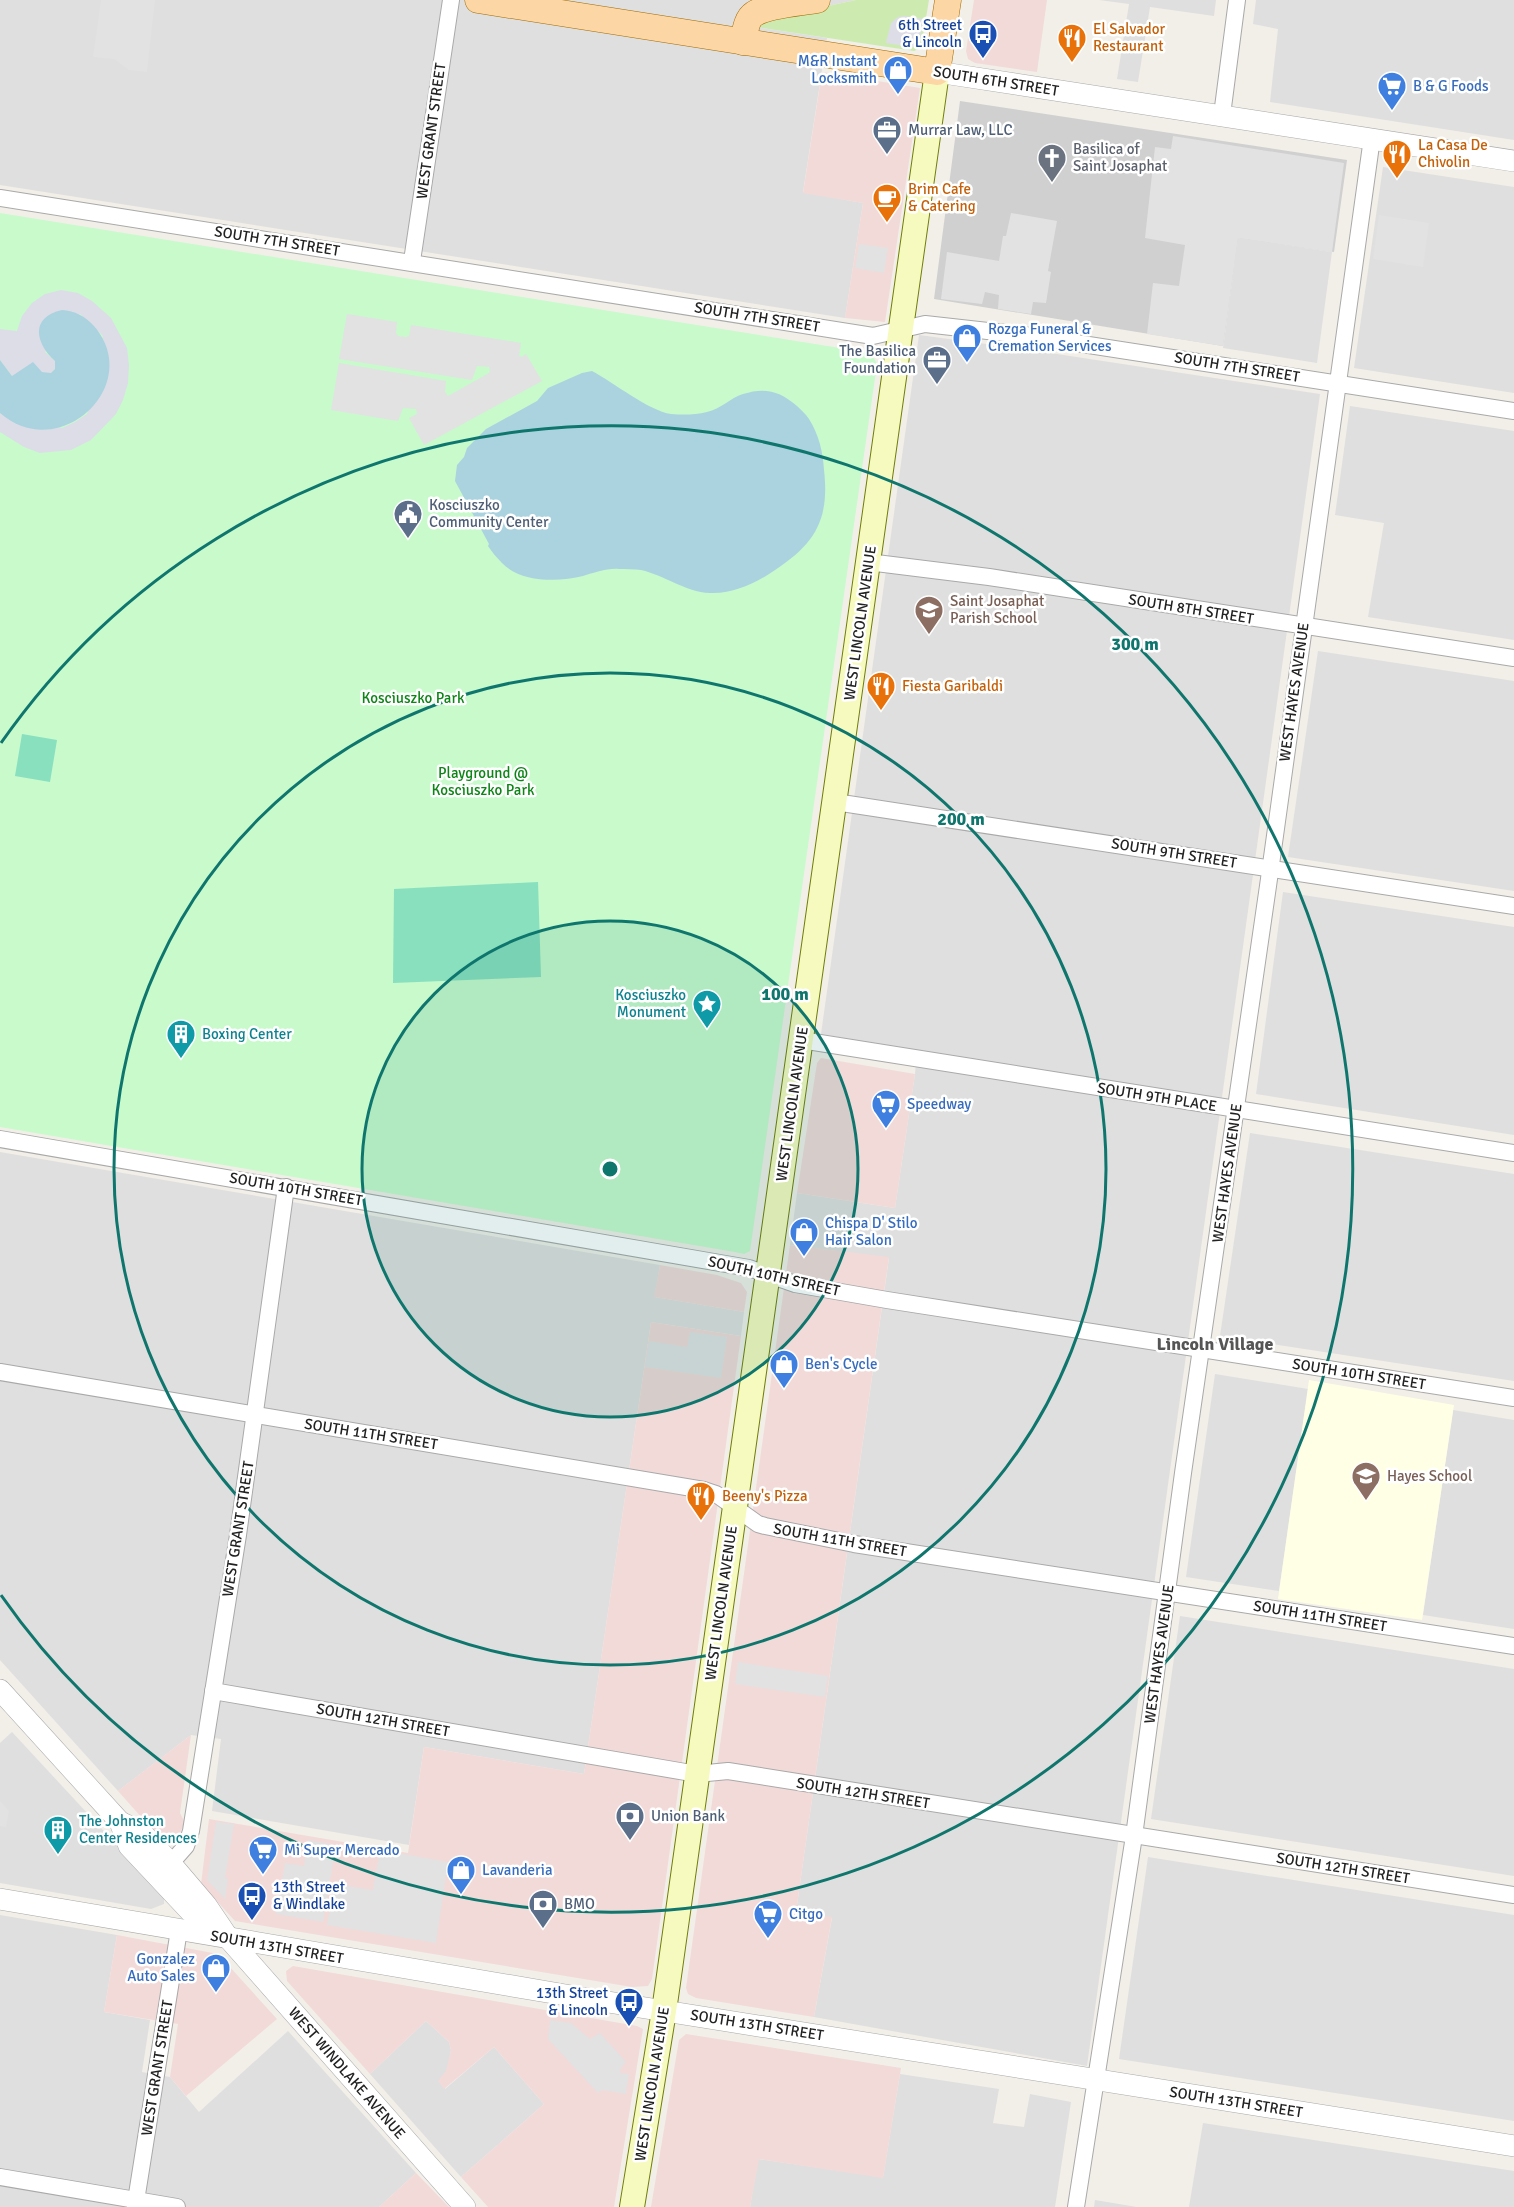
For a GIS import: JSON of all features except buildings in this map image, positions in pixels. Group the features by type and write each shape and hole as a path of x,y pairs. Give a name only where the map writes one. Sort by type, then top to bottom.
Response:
{"main road":[{"name":"SOUTH 6TH STREET","path":"478,0 938,72"},
{"path":"743,42 748,22 753,15 770,9 817,0"},
{"name":"WEST LINCOLN AVENUE","path":"632,2207 664,2011 698,1774 948,0"}],"street":[{"name":"WEST GRANT STREET","path":"412,261 451,0"},
{"path":"1222,115 1237,0"},
{"name":"SOUTH 6TH STREET","path":"938,72 1514,161"},
{"name":"WEST HAYES AVENUE","path":"1076,2207 1134,1836 1371,138"},
{"name":"SOUTH 7TH STREET","path":"0,198 412,261 873,336 925,324 1024,335 1514,411"},
{"name":"SOUTH 8TH STREET","path":"868,562 989,577 1514,658"},
{"name":"SOUTH 9TH STREET","path":"835,802 1514,906"},
{"name":"SOUTH 9TH PLACE","path":"801,1040 1514,1153"},
{"name":"SOUTH 10TH STREET","path":"0,1139 749,1268 795,1284 1514,1398"},
{"name":"WEST GRANT STREET","path":"171,1863 186,1846 191,1831 255,1415 286,1187"},
{"name":"SOUTH 11TH STREET","path":"0,1372 704,1490 716,1494 765,1527 854,1544 1514,1646"},
{"name":"WEST WINDLAKE AVENUE","path":"0,1690 120,1822 129,1846 187,1908 229,1939"},
{"name":"SOUTH 12TH STREET","path":"213,1691 698,1774 728,1771 1514,1895"},
{"name":"WEST WINDLAKE AVENUE","path":"120,1822 141,1832 171,1863 206,1905 229,1939 465,2207"},
{"name":"SOUTH 13TH STREET","path":"0,1899 664,2011 1514,2146"},
{"name":"WEST GRANT STREET","path":"136,2204 179,1930"},
{"path":"0,2177 136,2204 177,2207"}],"shaded area":[{"path":"0,0 856,0 762,20 759,25 762,28 827,38 803,192 863,203 845,318 0,185"},
{"path":"101,0 155,0 147,72 129,70 114,59 93,57"},
{"path":"974,0 1047,0 1037,72 975,63 968,59 966,51"},
{"path":"1099,0 1216,0 1214,16 1150,7 1138,82 1117,79 1129,4"},
{"path":"1256,0 1514,0 1514,140 1270,102 1278,29 1253,24"},
{"path":"898,17 923,19 919,48 886,43 891,23"},
{"path":"822,72 920,88 885,322 845,318 863,203 803,193"},
{"path":"960,101 1347,160 1334,252 1238,238 1223,346 934,299"},
{"path":"1173,136 1344,163 1332,252 1238,238 1223,346 1147,334 1153,283 1179,286 1185,245 1145,238 1155,147 1171,149"},
{"path":"1383,167 1514,187 1514,393 1354,368"},
{"path":"1011,213 1057,221 1048,271 1051,272 1046,303 1033,302 1031,314 998,309 999,295 985,292 982,304 941,299 947,252 999,261 1003,236 1006,236"},
{"path":"1379,215 1429,223 1423,267 1373,259"},
{"path":"1238,238 1332,252 1317,363 1223,348"},
{"path":"859,244 888,248 884,273 855,268"},
{"path":"61,290 78,293 92,301 111,318 127,348 128,383 116,414 91,440 71,450 40,453 24,447 0,432 0,413 62,428 75,422 87,414 109,359 102,335 80,314 45,352 55,361 55,369 51,374 42,372 12,376 0,360 0,329 17,331 22,316 32,303 45,294"},
{"path":"347,314 397,322 398,336 409,336 411,325 521,343 519,356 526,354 542,381 424,445 409,418 417,414 416,409 403,408 398,421 331,410 339,363 446,381 445,392 448,396 489,373 489,367 477,366 472,380 339,359"},
{"path":"919,335 1320,394 1087,2066 814,2017 832,1918 796,1912 889,1258 790,1245 797,1193 895,1208 915,1074 917,1051 821,1034"},
{"path":"1350,406 1514,431 1514,640 1368,617 1384,523 1335,515"},
{"path":"1318,651 1514,681 1514,891 1288,857"},
{"path":"1283,892 1514,927 1514,1135 1256,1094"},
{"path":"821,1058 915,1074 895,1208 797,1193 817,1063"},
{"path":"1250,1133 1514,1174 1514,1381 1220,1336"},
{"path":"0,1152 660,1265 655,1297 744,1312 741,1336 651,1322 584,1774 424,1747 409,1845 212,1811 221,1739 191,1735 118,1791 0,1660"},
{"path":"790,1245 889,1257 796,1912 832,1917 814,2017 696,1998 688,1994 686,1988"},
{"path":"660,1265 717,1275 741,1283 747,1292 744,1312 654,1297"},
{"path":"651,1322 741,1336 652,1979 648,1986 632,1987 235,1921 201,1884 209,1819 408,1853 424,1747 584,1774"},
{"path":"690,1332 727,1337 721,1378 645,1367 649,1341 687,1347"},
{"path":"1215,1374 1308,1389 1279,1591 1186,1577"},
{"name":"Hayes School","path":"1309,1380 1454,1405 1422,1620 1278,1599"},
{"path":"1453,1410 1514,1420 1514,1629 1423,1615"},
{"path":"1180,1616 1514,1669 1514,1876 1151,1819"},
{"path":"738,1662 828,1676 825,1697 735,1684"},
{"path":"12,1732 164,1896 164,1904 151,1909 0,1883 0,1743"},
{"path":"191,1735 180,1813 184,1821 183,1826 179,1836 170,1841 165,1840 160,1838 118,1791"},
{"path":"0,1801 9,1811 6,1827 0,1826"},
{"path":"216,1822 234,1824 225,1878 228,1879 225,1899 207,1880"},
{"path":"308,1840 336,1845 323,1922 276,1914 285,1863 304,1866"},
{"path":"380,1850 448,1862 436,1943 327,1925 334,1884 373,1890"},
{"path":"1148,1857 1514,1915 1514,2121 1119,2059"},
{"path":"0,1915 117,1935 104,2012 150,2020 142,2072 170,2077 199,2112 288,2031 416,2173 379,2207 0,2207"},
{"path":"117,1935 218,1954 277,2019 186,2096 170,2077 178,2024 104,2012"},
{"path":"293,1966 637,2026 643,2029 614,2207 488,2207 461,2177 544,2104 494,2047 444,2089 438,2081 446,2071 451,2050 449,2042 426,2021 370,2074 287,1981 286,1971"},
{"path":"550,2020 571,2023 590,2039 600,2033 626,2062 620,2073 629,2074 626,2094 602,2090 598,2093 548,2039"},
{"path":"426,2021 449,2042 451,2050 445,2089 494,2047 544,2104 461,2177 370,2074"},
{"path":"686,2034 901,2068 883,2178 759,2159 750,2207 651,2207 679,2040"},
{"path":"900,2074 999,2089 993,2123 1024,2127 1030,2094 1071,2102 1055,2207 750,2207 758,2159 883,2177"},
{"path":"1203,2123 1514,2171 1514,2207 1189,2207"},
{"path":"416,2173 449,2207 379,2207"},
{"path":"1095,2200 1137,2207 1094,2207"}],"green space":[{"path":"856,0 929,0 921,48 914,51 759,26 762,20"},
{"name":"Kosciuszko Park","path":"0,213 871,353 877,364 750,1251 744,1254 0,1127"},
{"path":"22,734 57,740 50,782 15,776"},
{"path":"538,882 541,977 393,983 394,889"}],"water":[{"path":"62,310 87,319 94,326 107,349 109,372 102,393 88,411 69,424 47,430 23,427 0,413 0,360 12,376 33,362 42,372 51,373 55,369 55,361 48,354 40,339 40,324 52,313"},
{"path":"592,371 652,408 671,414 707,412 738,396 758,391 772,392 791,401 808,417 820,444 823,463 824,505 821,519 807,543 784,564 762,578 741,588 718,593 692,590 650,572 638,570 610,569 573,578 552,580 530,577 510,570 488,546 455,481 457,465 464,457 467,448 486,429 537,401 548,388"}],"place":[{"name":"6th Street & Lincoln","path":"983,60"},
{"name":"El Salvador Restaurant","path":"1072,64"},
{"name":"M&R Instant Locksmith","path":"898,96"},
{"name":"B & G Foods","path":"1392,112"},
{"name":"Murrar Law, LLC","path":"887,156"},
{"name":"La Casa De Chivolin","path":"1397,180"},
{"name":"Basilica of Saint Josaphat","path":"1052,184"},
{"name":"Brim Cafe & Catering","path":"887,224"},
{"name":"Rozga Funeral & Cremation Services","path":"967,364"},
{"name":"The Basilica Foundation","path":"937,386"},
{"name":"Kosciuszko Community Center","path":"408,540"},
{"name":"Saint Josaphat Parish School","path":"929,636"},
{"name":"Fiesta Garibaldi","path":"881,712"},
{"name":"Kosciuszko Monument","path":"707,1030"},
{"name":"Boxing Center","path":"181,1060"},
{"name":"Speedway","path":"886,1130"},
{"name":"Chispa D' Stilo Hair Salon","path":"804,1258"},
{"name":"Ben's Cycle","path":"784,1390"},
{"name":"Hayes School","path":"1366,1502"},
{"name":"Beeny's Pizza","path":"701,1522"},
{"name":"Union Bank","path":"630,1842"},
{"name":"The Johnston Center Residences","path":"58,1856"},
{"name":"Mi Super Mercado","path":"263,1876"},
{"name":"Lavanderia","path":"461,1896"},
{"name":"13th Street & Windlake","path":"252,1922"},
{"name":"BMO","path":"543,1930"},
{"name":"Citgo","path":"768,1940"},
{"name":"Gonzalez Auto Sales","path":"216,1994"},
{"name":"13th Street & Lincoln","path":"629,2028"}],"district":[{"name":"Lincoln Village","path":"1215,1344"}],"park label":[{"name":"Playground @ Kosciuszko Park","path":"483,782"}]}
